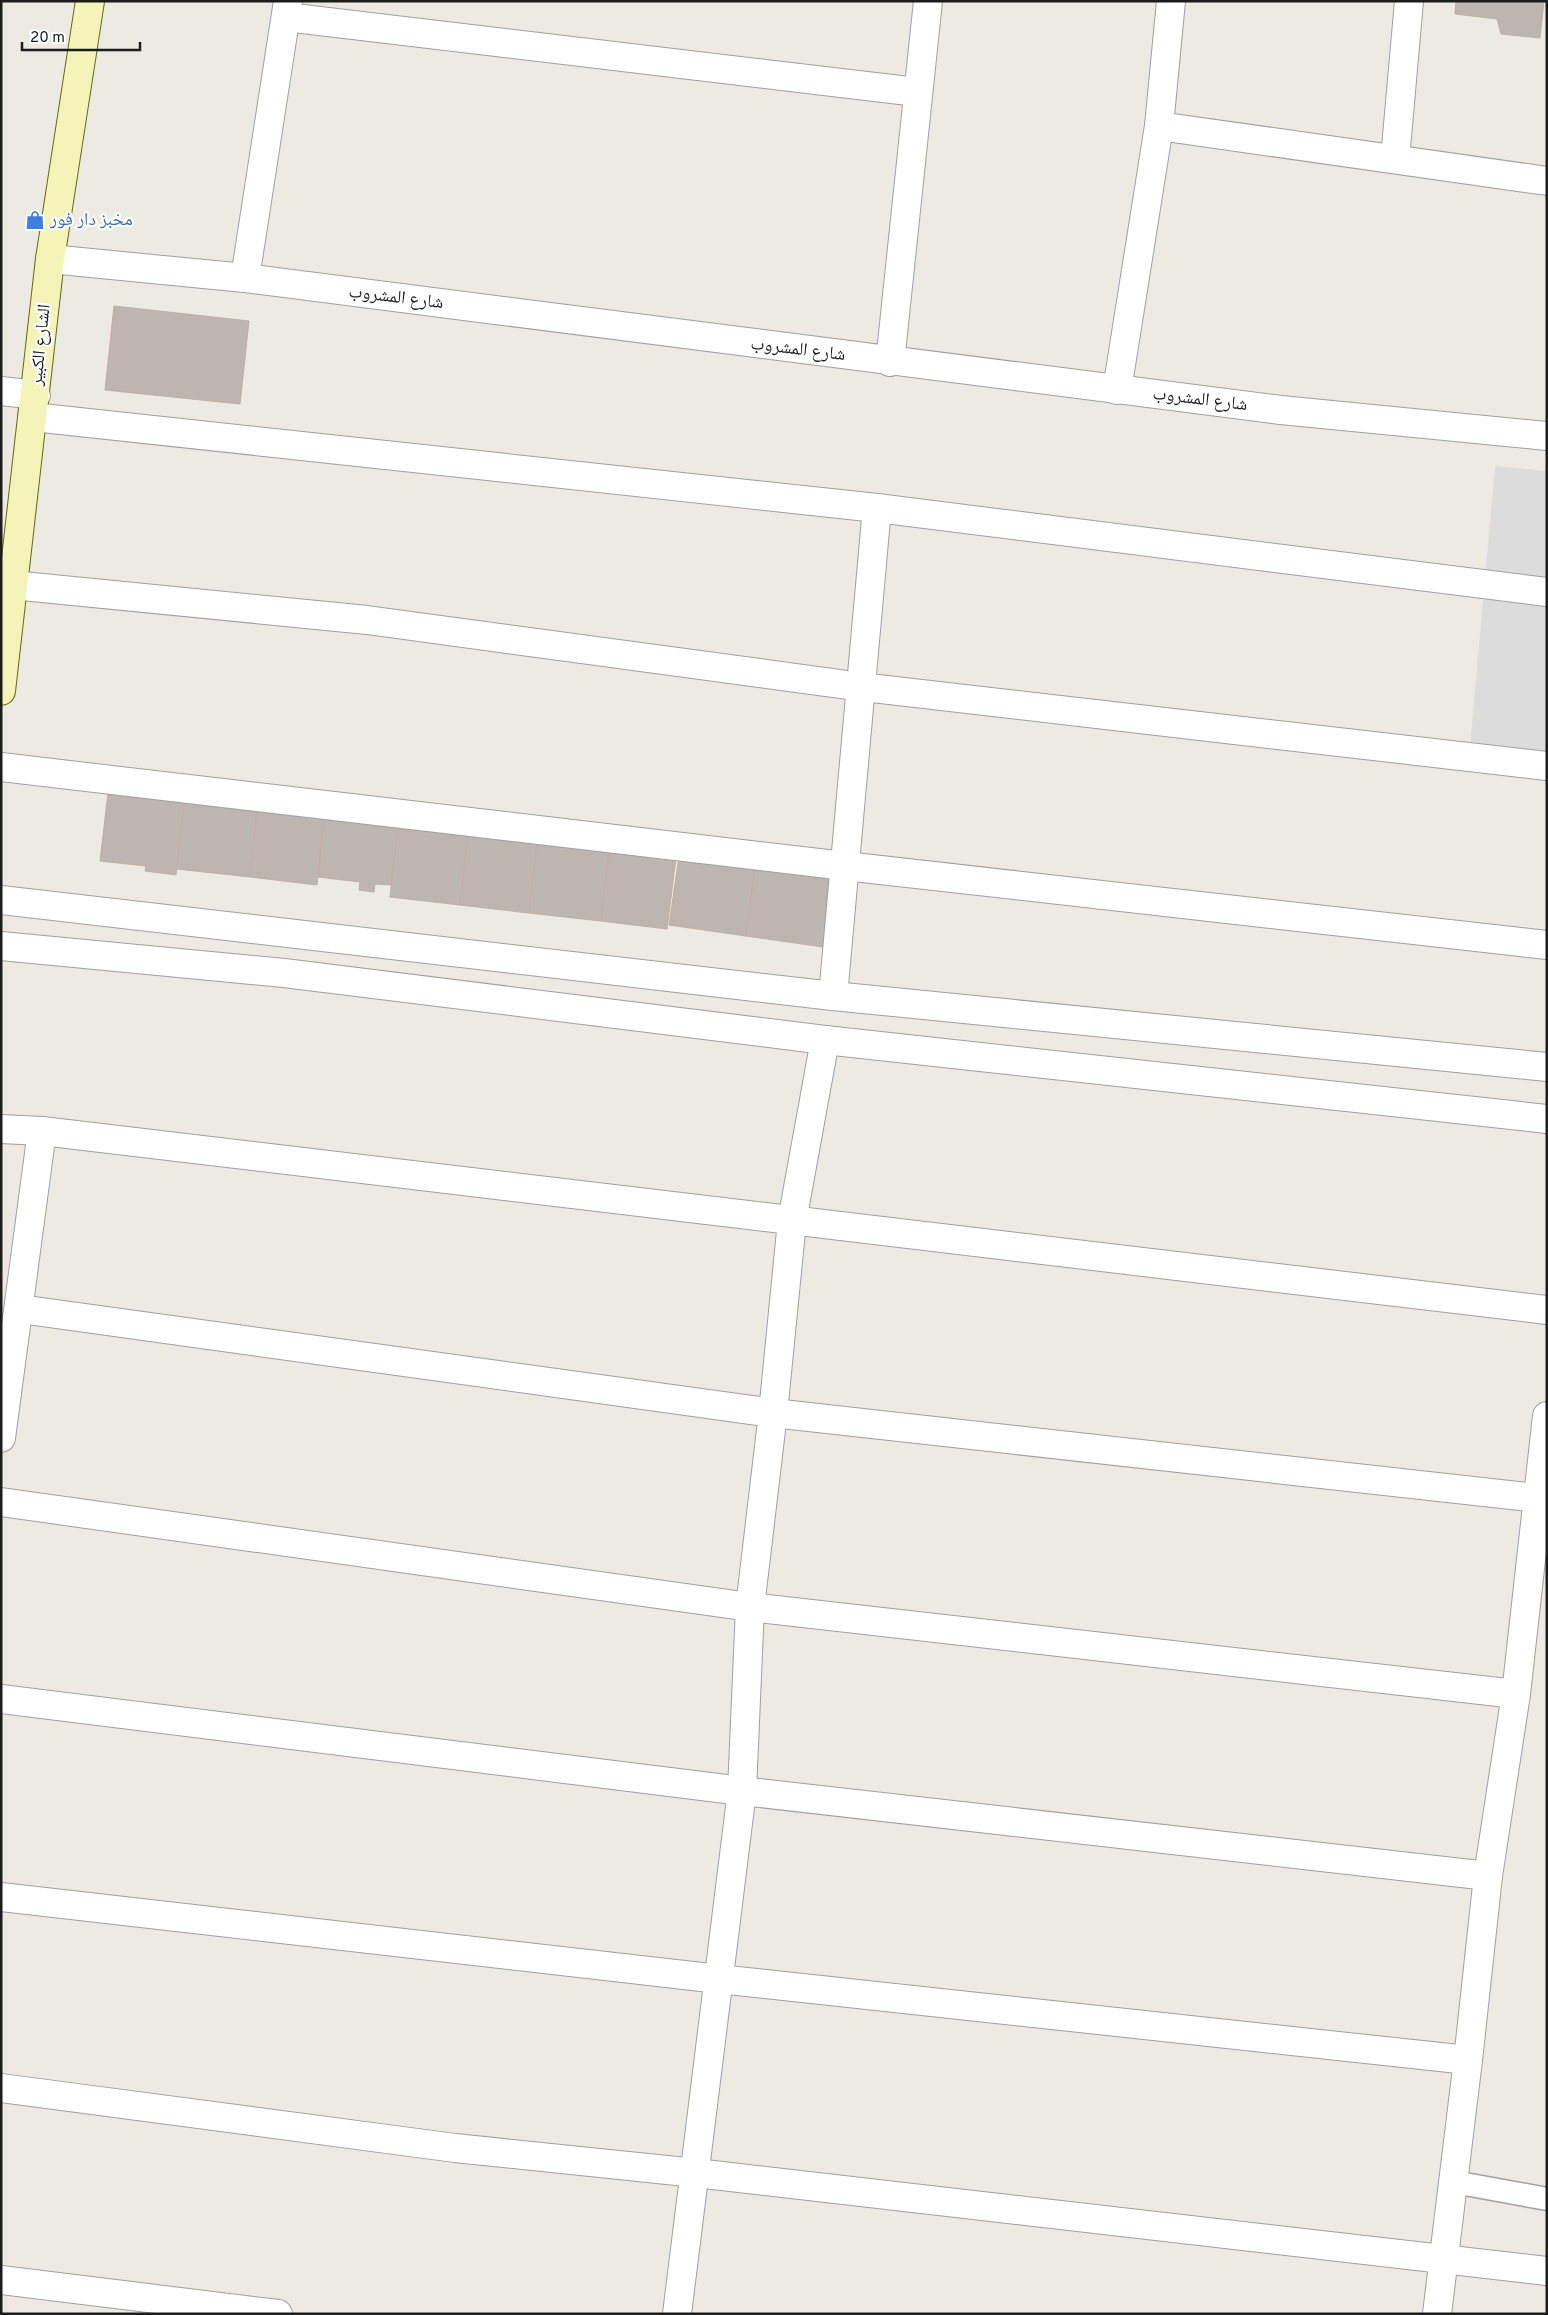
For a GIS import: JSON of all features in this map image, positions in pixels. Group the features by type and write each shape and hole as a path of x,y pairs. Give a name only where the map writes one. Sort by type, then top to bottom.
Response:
{"street":[{"name":"الشارع الكبير","path":"1,690 50,259 90,1"},
{"path":"890,362 928,1"},
{"path":"1117,390 1159,126 1170,1"},
{"path":"1395,159 1409,1"},
{"path":"245,278 287,9 918,92"},
{"path":"1159,126 1547,181"},
{"name":"شارع المشروب","path":"50,259 245,278 890,362 1281,410 1547,436"},
{"path":"1,391 34,406 878,508 1547,592"},
{"path":"833,996 878,508"},
{"path":"12,585 367,620 862,687 1547,766"},
{"path":"1,767 845,866 1547,945"},
{"path":"1,900 833,996 1547,1067"},
{"path":"1,946 284,972 825,1040 1547,1119"},
{"path":"678,2314 742,1791 750,1607 773,1413 792,1221 825,1040"},
{"path":"1,1129 42,1131 1547,1310"},
{"path":"1,1438 20,1309 42,1131"},
{"path":"20,1309 773,1413 1537,1498"},
{"path":"1437,2314 1454,2182 1488,1876 1516,1694 1547,1416"},
{"path":"1,1502 750,1607 1516,1694"},
{"path":"1,1699 742,1791 1488,1876"},
{"path":"1,1897 719,1980 1468,2060"},
{"path":"1,2088 455,2148 696,2173 1444,2261 1547,2271"},
{"path":"1,2280 278,2314"}],"lane":[{"path":"1454,2182 1547,2198"}],"shaded area":[{"path":"1495,466 1547,471 1547,755 1470,748"}],"building":[{"path":"1456,1 1544,1 1540,38 1501,34 1497,19 1455,14"},
{"path":"114,306 249,321 240,404 105,390"},
{"path":"109,785 185,794 176,875 145,871 146,866 100,861"},
{"path":"185,794 258,802 250,877 177,869"},
{"path":"258,802 325,810 317,885 250,877"},
{"path":"325,810 399,818 391,885 375,884 374,892 359,890 360,882 318,877"},
{"path":"399,818 469,826 460,905 390,897"},
{"path":"469,826 538,834 529,913 460,905"},
{"path":"538,834 610,843 601,921 529,913"},
{"path":"610,843 677,850 667,929 601,921"},
{"path":"680,850 756,861 746,936 669,925"},
{"path":"756,861 840,873 830,948 746,936"}],"place":[{"name":"مخبز دار فور","path":"35,220"}]}
